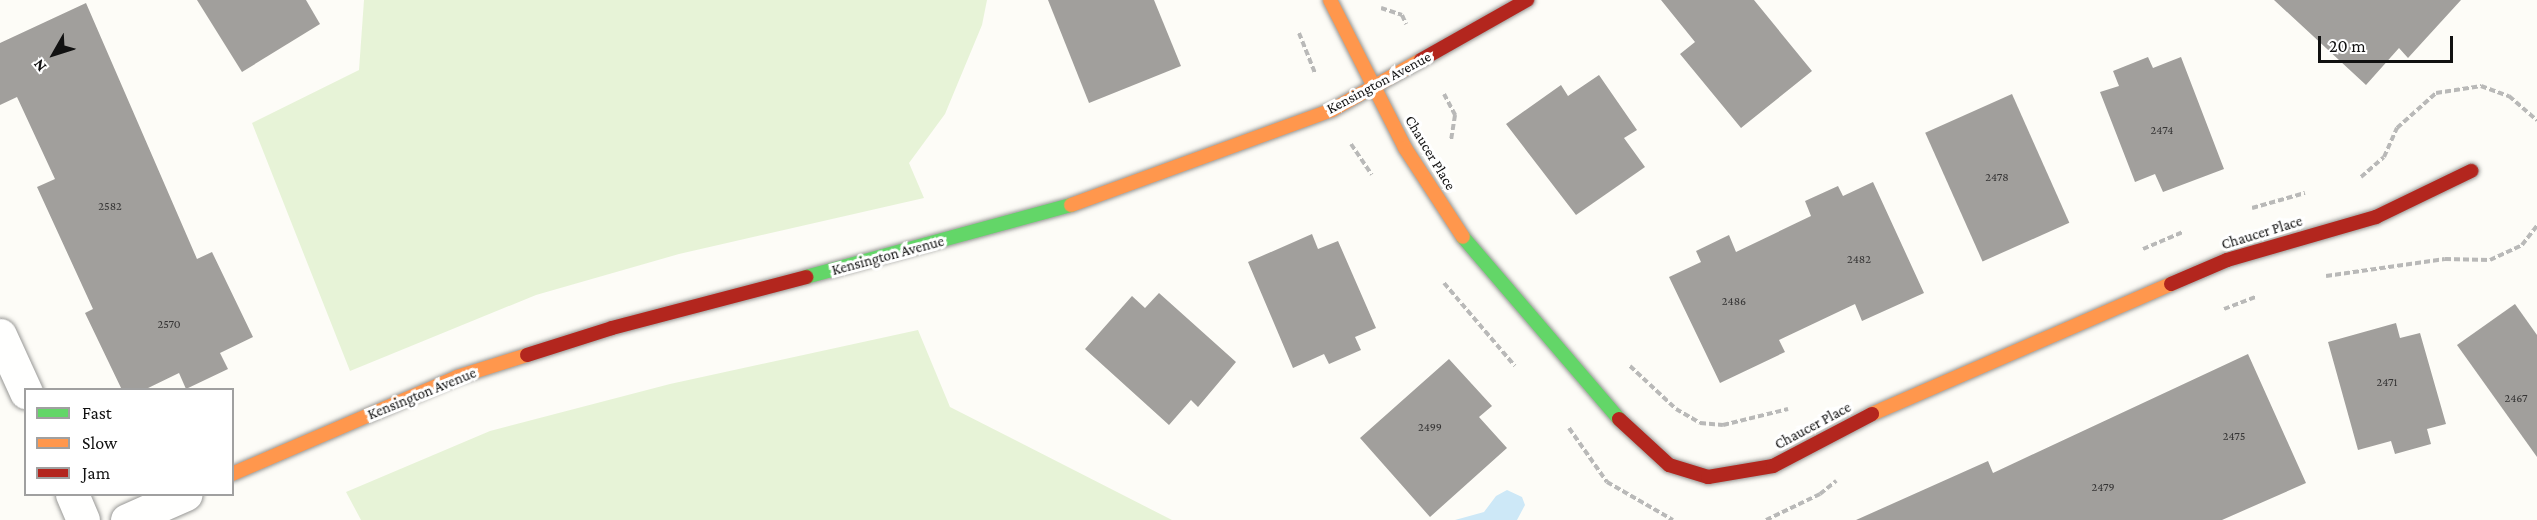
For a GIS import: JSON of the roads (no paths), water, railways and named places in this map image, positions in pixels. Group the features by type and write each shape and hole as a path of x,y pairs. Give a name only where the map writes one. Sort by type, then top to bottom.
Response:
{"street":[{"name":"Chaucer Place","path":"1330,0 1405,148 1468,245 1628,430 1669,465 1708,477 1773,466 1853,422 2227,260 2376,217 2471,171"},
{"name":"Kensington Avenue","path":"234,473 457,377 612,328 1045,215 1332,110 1527,0"},
{"path":"0,335 24,388"},
{"path":"72,496 83,520"},
{"path":"127,520 184,496"}],"water":[{"path":"1507,490 1522,497 1525,505 1517,520 1455,520 1484,512 1496,496"}]}
